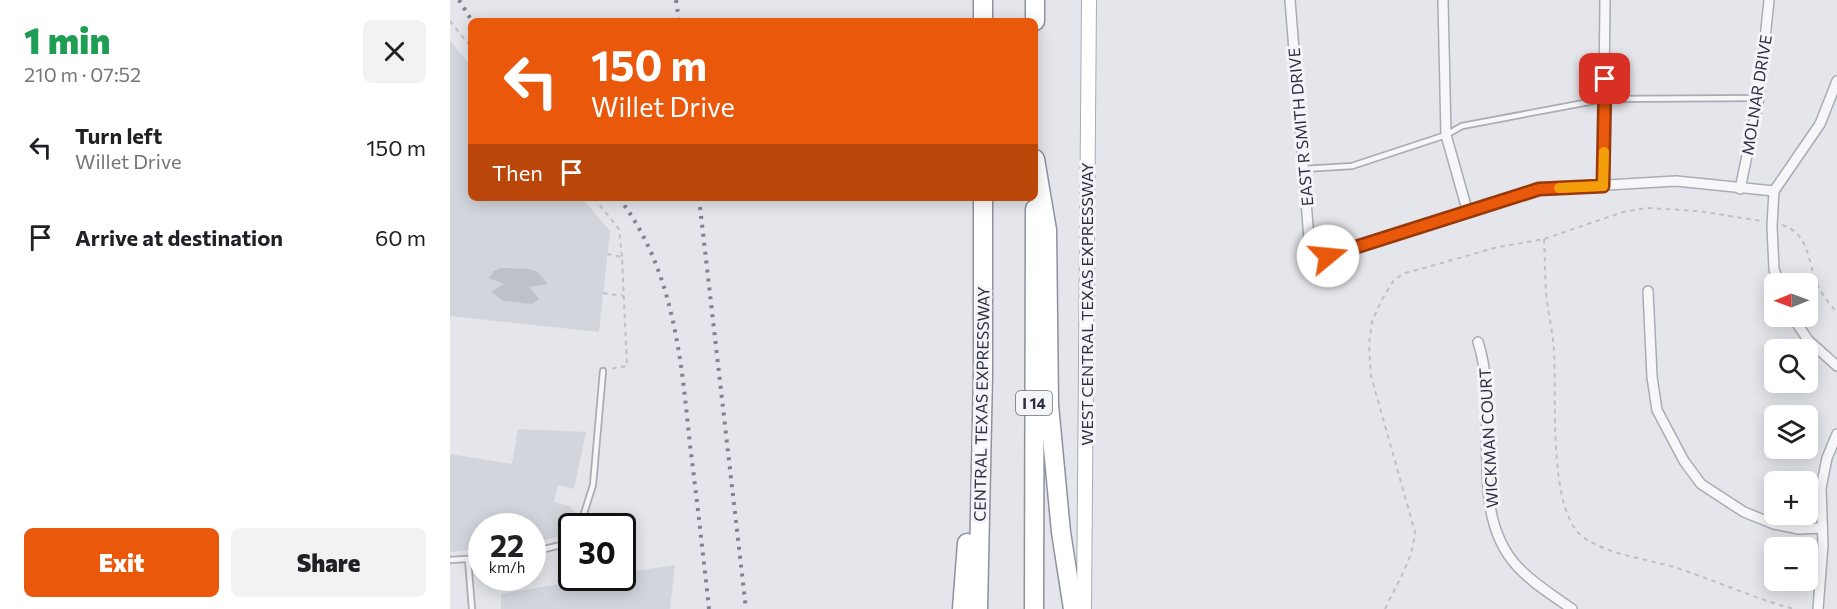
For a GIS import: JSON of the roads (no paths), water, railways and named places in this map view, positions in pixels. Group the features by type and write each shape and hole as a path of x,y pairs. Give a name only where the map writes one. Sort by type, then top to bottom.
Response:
{"highway":[{"path":"983,0 983,18"},
{"path":"1035,0 1035,18"},
{"path":"1038,177 1047,230 1048,405 1061,531 1073,609"},
{"name":"CENTRAL TEXAS EXPRESSWAY","path":"978,609 983,375 983,201"},
{"name":"I 14","path":"1034,609 1035,201"},
{"path":"962,609 973,441 983,375"}],"main road":[{"name":"WEST CENTRAL TEXAS EXPRESSWAY","path":"1084,609 1089,0"}],"street":[{"name":"EAST R SMITH DRIVE","path":"1290,0 1309,239 1328,256 1539,189 1676,181 1774,191"},
{"path":"1443,0 1446,135 1468,213"},
{"path":"1603,186 1605,0"},
{"name":"MOLNAR DRIVE","path":"1740,189 1759,98 1769,0"},
{"path":"1775,273 1772,223 1774,191 1821,124 1837,81"},
{"path":"1648,291 1652,377 1657,410 1684,461 1701,484 1744,512 1783,526 1799,529 1822,528"},
{"path":"1799,327 1808,340 1837,366"},
{"name":"WICKMAN COURT","path":"1478,342 1483,358 1487,397 1490,505 1499,539 1516,566 1572,609"},
{"path":"1818,609 1822,580 1821,488 1827,458 1837,434"}],"lane":[{"path":"1303,169 1352,166 1446,135 1462,126 1605,99 1759,98"},
{"path":"586,513 592,485 603,371"},
{"path":"450,560 468,559"},
{"path":"471,591 472,609"}],"railway":[{"path":"459,0 470,18"},
{"path":"676,0 679,18"},
{"path":"621,201 652,255 672,316 683,380 709,609"},
{"path":"699,201 746,609"}]}
